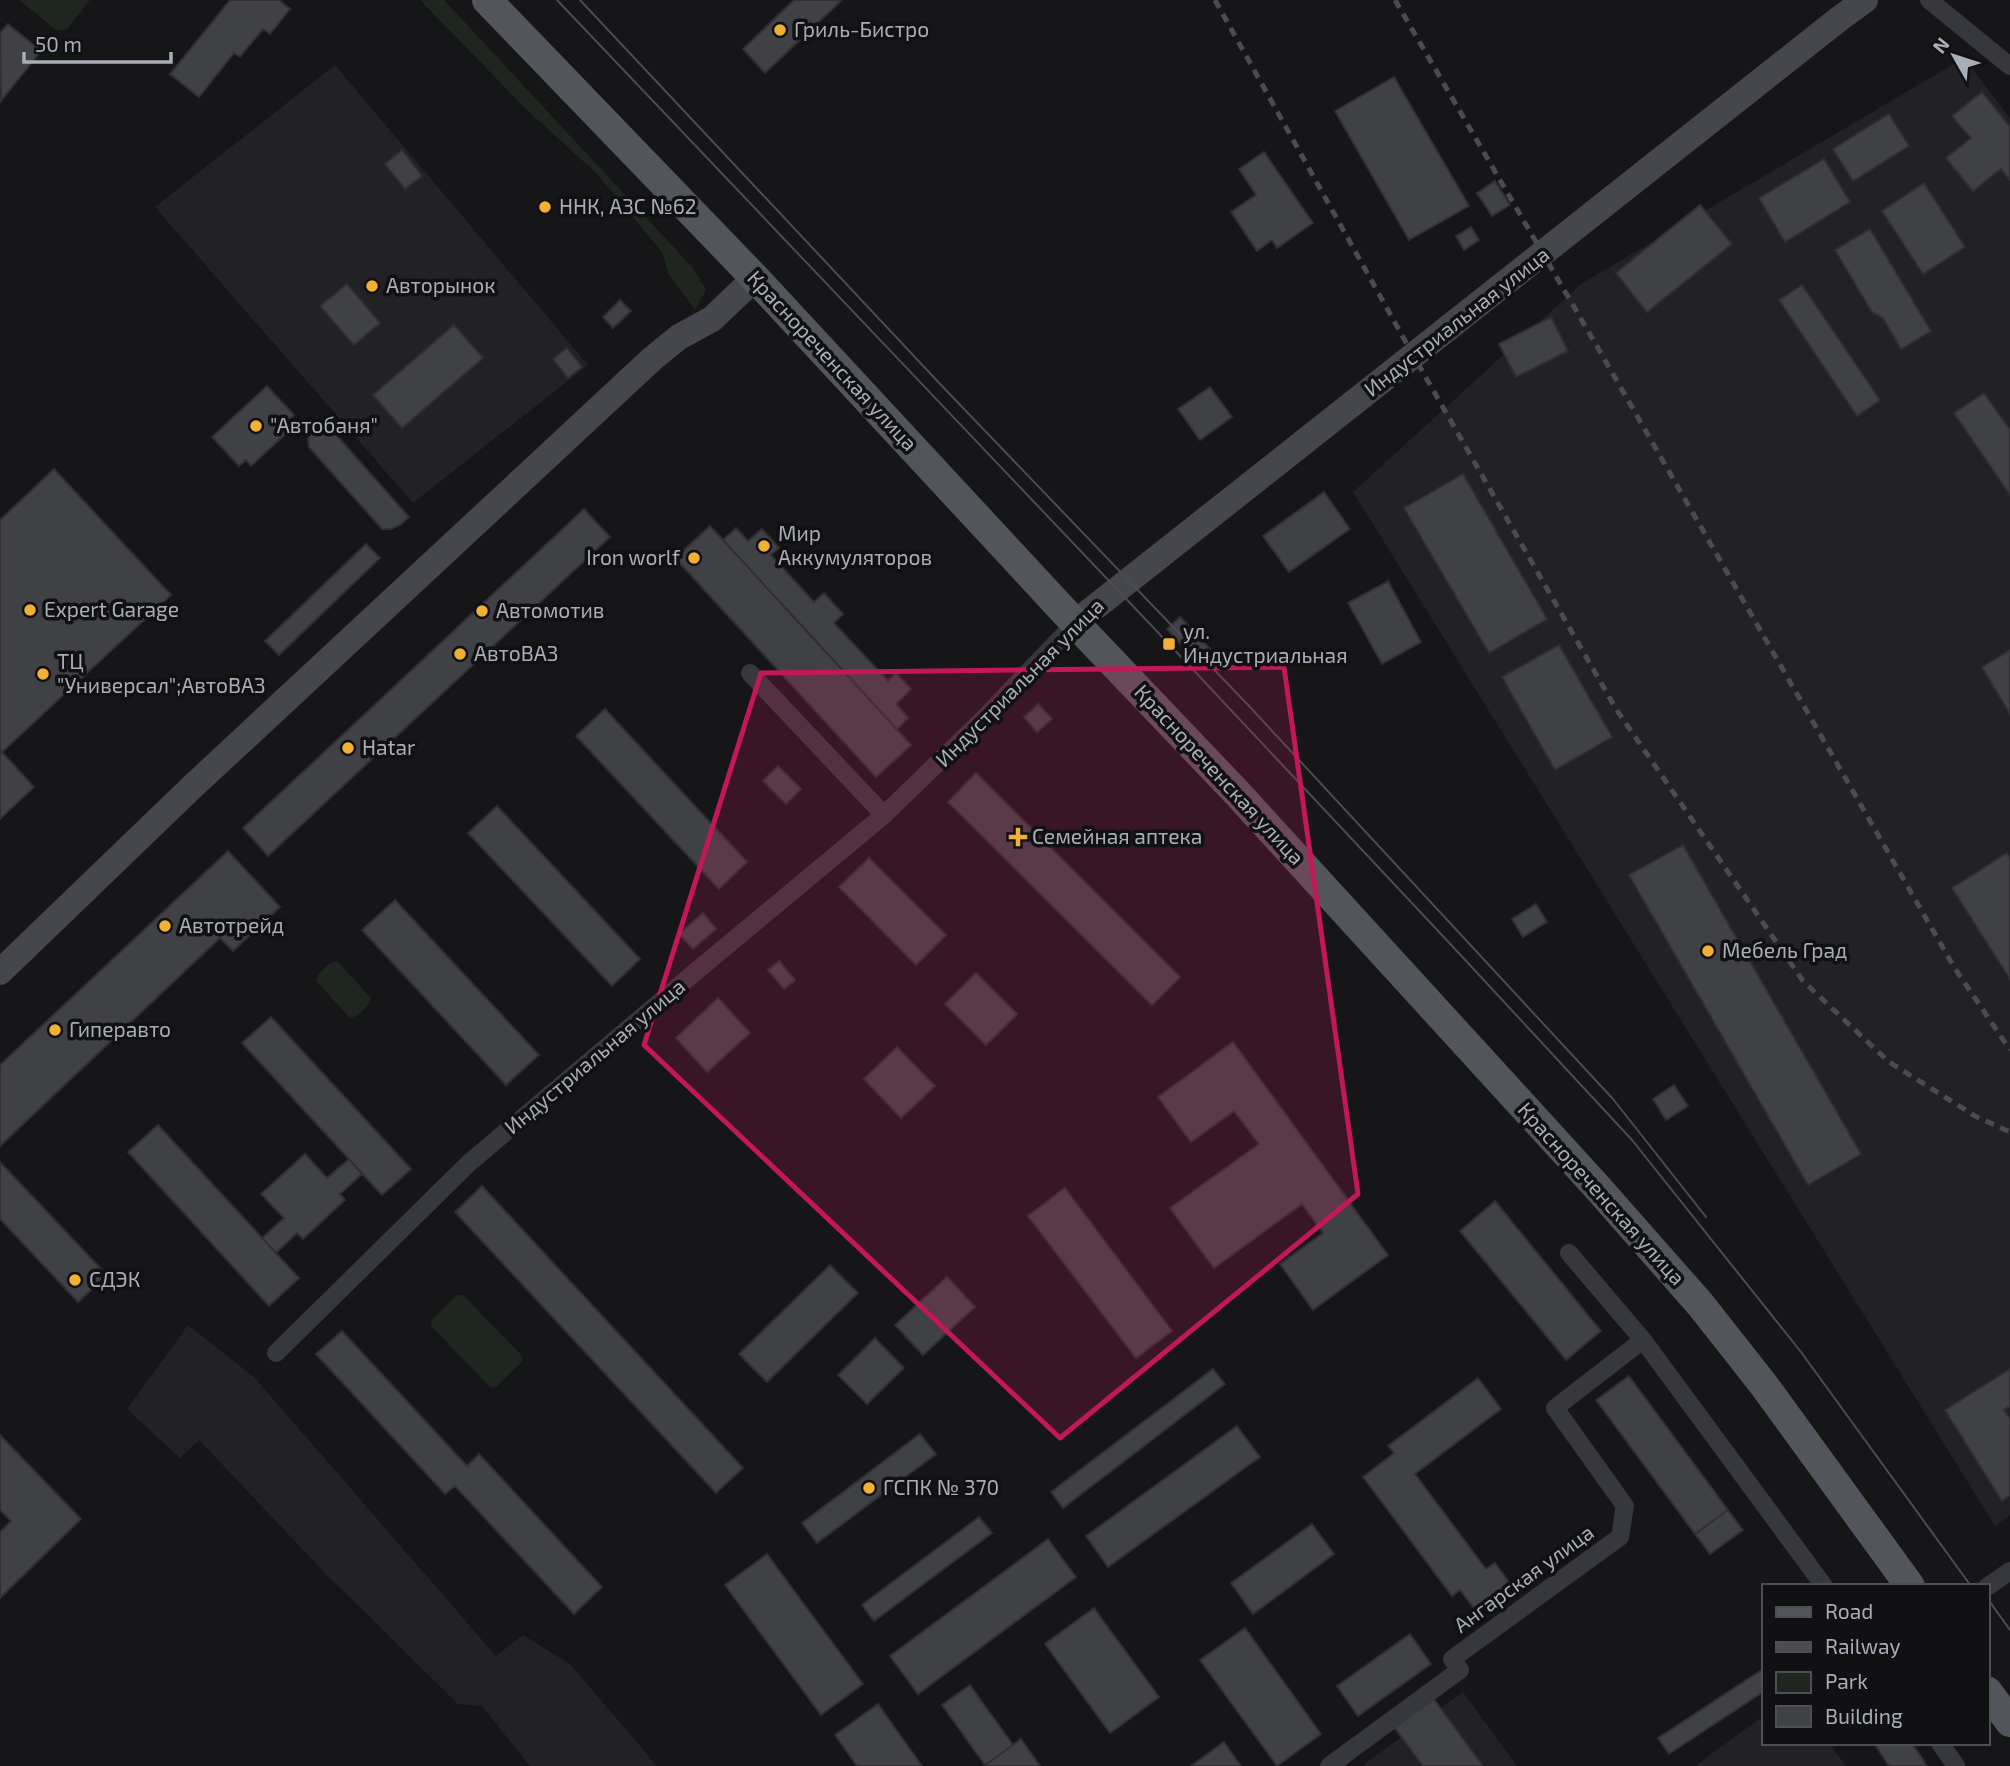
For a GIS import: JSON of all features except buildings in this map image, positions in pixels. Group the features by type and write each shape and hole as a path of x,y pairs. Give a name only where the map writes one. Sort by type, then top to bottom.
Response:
{"main road":[{"name":"Краснореченская улица","path":"487,0 755,278 1237,793 1597,1188 1700,1304 1763,1384 1909,1584"},
{"name":"Индустриальная улица","path":"1075,622 1864,0"},
{"path":"0,972 201,779 652,359 679,337 712,319 755,278"},
{"path":"1989,1694 2010,1722"}],"street":[{"path":"1929,0 2010,66"},
{"name":"Индустриальная улица","path":"276,1353 469,1163 884,815 987,715 1075,622"},
{"path":"750,673 884,815"},
{"path":"1569,1253 1643,1340 1823,1584"},
{"name":"Ангарская улица","path":"1329,1766 1460,1670 1452,1659 1619,1537 1625,1506 1555,1408 1643,1340"},
{"path":"1989,1586 2010,1571"},
{"path":"1941,1745 1956,1766"}],"highlighted area":[{"path":"1284,667 1358,1194 1060,1438 644,1045 761,673"}],"shaded area":[{"path":"1964,58 2010,118 2010,1515 1995,1526 1353,492 1581,284"},
{"name":"Авторынок","path":"335,65 588,365 413,503 155,207"},
{"path":"188,1325 254,1377 496,1656 523,1635 570,1664 657,1766 530,1766 482,1706 458,1704 324,1572 199,1440 180,1458 127,1409"},
{"path":"1463,1692 1517,1766 1362,1766"},
{"path":"1762,1717 1762,1745 1830,1745 1846,1766 1695,1766"}],"green space":[{"path":"19,0 90,0 68,28 62,31 55,29"},
{"path":"420,0 444,0 693,268 706,290 695,310 669,275 662,252 597,174 525,108"},
{"path":"337,961 371,998 363,1011 350,1018 316,981 324,968"},
{"path":"457,1295 463,1295 523,1357 522,1362 496,1387 491,1388 431,1326 431,1321"}],"tram line":[{"path":"557,0 1169,644 1632,1140 1801,1352 1970,1584"},
{"path":"580,0 942,386 1249,706 1613,1099 1706,1217"},
{"path":"1989,1601 2010,1630"}],"railway":[{"path":"1215,0 1413,355 1616,709 1803,981 1889,1062 1975,1116 2010,1132"},
{"path":"1395,0 1954,967 2010,1050"}],"place":[{"name":"Гриль-Бистро","path":"780,30"},
{"name":"ННК, АЗС №62","path":"545,207"},
{"name":"Авторынок","path":"372,286"},
{"name":"\"Автобаня\"","path":"256,426"},
{"name":"Мир Аккумуляторов","path":"764,546"},
{"name":"Iron worlf","path":"694,558"},
{"name":"Expert Garage","path":"30,610"},
{"name":"Автомотив","path":"482,611"},
{"name":"ул. Индустриальная","path":"1169,644"},
{"name":"АвтоВАЗ","path":"460,654"},
{"name":"ТЦ \"Универсал\";АвтоВАЗ","path":"43,674"},
{"name":"Hatar","path":"348,748"},
{"name":"Семейная аптека","path":"1018,837"},
{"name":"Автотрейд","path":"165,926"},
{"name":"Мебель Град","path":"1708,951"},
{"name":"Гиперавто","path":"55,1030"},
{"name":"СДЭК","path":"75,1280"},
{"name":"ГСПК № 370","path":"869,1488"}]}
